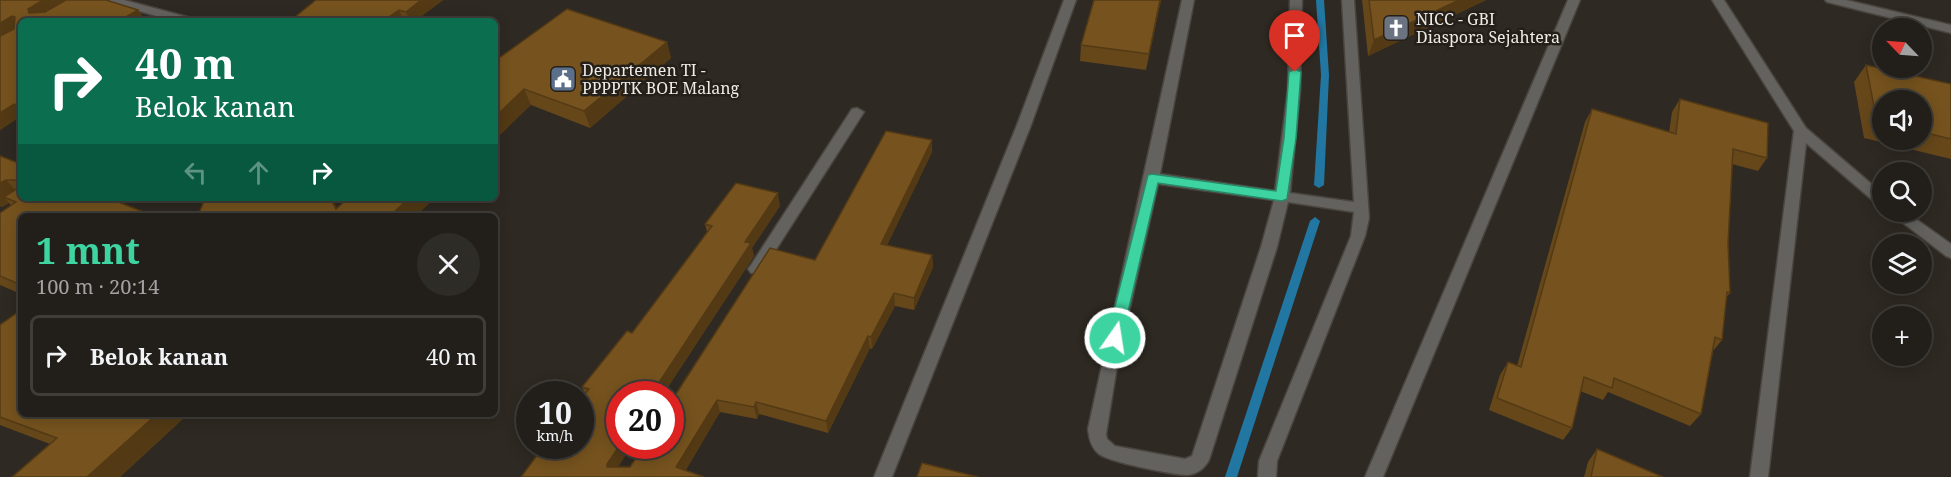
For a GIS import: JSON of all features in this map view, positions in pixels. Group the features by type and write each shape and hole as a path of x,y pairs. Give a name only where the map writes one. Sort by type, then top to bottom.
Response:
{"street":[{"path":"111,0 176,18"},
{"path":"883,477 1024,126 1070,0"},
{"path":"1188,0 1097,429 1097,439 1103,449 1176,467 1191,467 1200,460 1269,247 1282,196 1294,90 1296,0"},
{"path":"1267,477 1268,461 1358,236 1362,218 1348,0"},
{"path":"1374,477 1574,0"},
{"path":"1718,0 1801,131 1872,191"},
{"path":"1831,0 1951,29"},
{"path":"747,283 857,112"},
{"path":"1759,477 1801,131"},
{"path":"1152,178 1362,208"},
{"path":"1910,222 1951,252"}],"building":[{"path":"0,0 43,0 28,9 29,13 45,12 66,0 106,0 138,10 124,18 18,18 18,106 14,104 0,113 0,36 14,29 15,17 12,16 0,23"},
{"path":"316,0 421,0 406,12 399,10 387,18 294,18"},
{"path":"1094,0 1160,0 1149,54 1081,45"},
{"path":"1369,0 1459,0 1374,40"},
{"path":"567,9 667,42 584,111 524,89 498,114 498,59"},
{"path":"1866,65 1872,66 1872,78 1924,78 1951,84 1951,139 1932,134 1932,90 1872,90 1872,96"},
{"path":"1680,99 1768,123 1767,158 1733,149 1728,243 1730,293 1727,292 1722,340 1715,337 1701,414 1614,378 1612,388 1584,377 1572,428 1497,398 1508,362 1521,367 1592,109 1676,134"},
{"path":"886,131 932,140 881,244 932,255 914,298 894,293 871,337 868,336 826,421 756,402 754,407 717,400 684,454 684,381 770,248 815,260"},
{"path":"0,156 18,163 18,180 6,180 0,183"},
{"path":"736,183 778,193 745,242 751,243 660,381 606,381 606,459 610,459 607,467 630,467 635,459 681,459 676,467 704,477 521,477 534,459 594,459 594,381 587,381 627,331 632,333 712,226 705,224"},
{"path":"18,188 18,201 116,201 146,213 18,213 18,284 0,276 0,213 16,202 4,197"},
{"path":"204,201 332,201 336,209 345,201 406,201 393,213 199,213"},
{"path":"18,312 18,417 154,417 87,477 12,477 57,438 0,417 0,325"},
{"path":"1597,449 1663,477 1591,477"},
{"path":"922,463 978,477 917,477"}],"waterway":[{"path":"1319,185 1325,75 1320,0"},
{"path":"1231,477 1315,221"}],"place":[{"name":"NICC - GBI Diaspora Sejahtera","path":"1396,28"},
{"name":"Departemen TI - PPPPTK BOE Malang","path":"563,79"}],"route":[{"path":"1115,338 1152,178 1282,196 1290,138 1295,72"}]}
